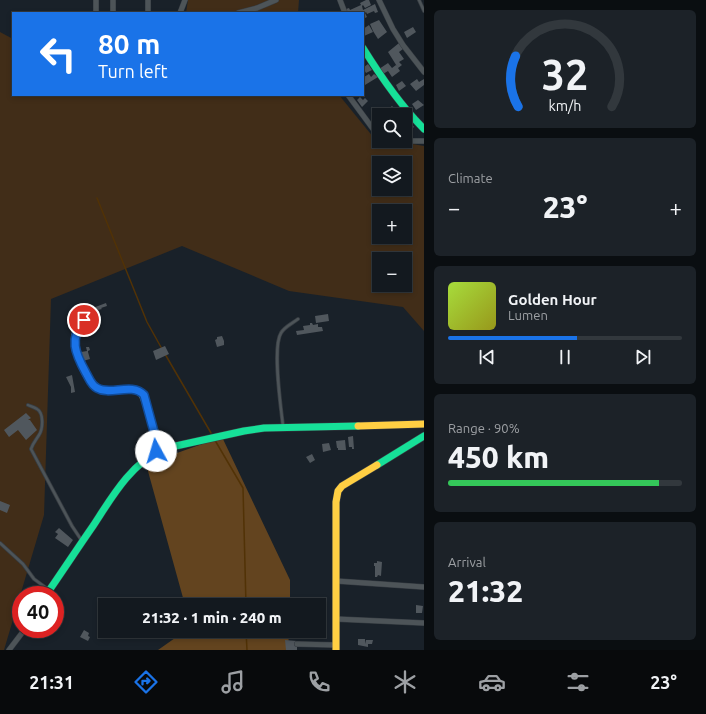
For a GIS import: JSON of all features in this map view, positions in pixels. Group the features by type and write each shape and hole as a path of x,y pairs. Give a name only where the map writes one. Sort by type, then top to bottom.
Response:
{"street":[{"path":"96,0 96,12"},
{"path":"113,0 113,12"},
{"path":"148,0 148,12"},
{"path":"180,12 185,0"},
{"path":"242,12 257,8 276,0"},
{"path":"340,0 345,12"},
{"path":"379,0 393,29 403,45 424,72"},
{"path":"364,50 372,64 411,116 424,129"},
{"path":"349,96 372,128"},
{"path":"412,141 424,141"},
{"path":"84,320 78,327 75,334 75,349 92,384 99,389 140,391 146,400 159,450"},
{"path":"53,586 117,490 138,465 159,450 244,431 283,427 424,424"},
{"path":"298,644 336,648 336,502 340,488 424,436"},
{"path":"336,581 424,586"},
{"path":"336,619 424,623"},
{"path":"12,649 19,638"}],"lane":[{"path":"419,0 424,11"},
{"path":"283,427 277,344 281,332 298,319"},
{"path":"28,405 37,409 40,413 43,427 31,449 72,526 83,541"},
{"path":"0,543 23,564 27,571 41,586"}],"shaded area":[{"path":"188,0 299,0 298,12 186,12"},
{"path":"0,32 12,38 12,96 340,96 372,136 372,148 412,148 412,144 424,146 424,331 403,307 289,291 182,246 51,299 44,515 23,586 12,586 12,623 4,650 0,650"},
{"path":"222,437 290,580 290,598 183,598 146,464"},
{"path":"175,638 289,638 288,650 158,650"}],"building":[{"path":"369,0 371,5 365,8 363,5 363,10 375,4 378,12 375,13 374,11 367,14 366,12 367,17 364,18 364,12 348,12 346,9 349,8 350,10 361,5 360,3"},
{"path":"379,20 387,32 378,39 370,24"},
{"path":"369,25 373,32 364,36 364,28"},
{"path":"413,27 416,32 407,38 404,32"},
{"path":"399,43 403,49 399,52 404,59 399,62 402,65 398,68 388,52"},
{"path":"388,63 392,68 396,65 400,71 392,77 388,71 383,74 379,69"},
{"path":"368,64 372,70 366,73 364,67"},
{"path":"369,74 371,77 374,74 378,77 365,85 364,77"},
{"path":"417,79 419,82 424,79 424,85 416,91 410,84"},
{"path":"402,81 406,86 399,91 396,85"},
{"path":"360,97 363,100 365,98 368,101 362,107 357,100"},
{"path":"418,100 424,105 416,110 412,104"},
{"path":"106,303 107,306 98,310 100,319 94,321 90,309"},
{"path":"328,314 329,321 316,323 315,316"},
{"path":"310,323 313,325 318,324 318,327 322,327 323,331 297,335 296,331 304,330 303,326 310,325"},
{"path":"222,336 224,345 217,347 215,340 217,337"},
{"path":"165,346 169,354 156,360 153,351"},
{"path":"86,347 89,347 90,350 88,352 90,359 83,361 81,352 87,351"},
{"path":"72,375 75,392 71,393 71,387 66,377"},
{"path":"26,413 31,418 28,420 30,420 37,430 26,440 18,430 9,437 4,430"},
{"path":"353,436 354,449 352,449 352,447 349,447 348,437"},
{"path":"345,440 346,450 338,450 336,441"},
{"path":"329,443 331,450 323,452 322,444"},
{"path":"312,454 315,460 310,463 306,457"},
{"path":"0,501 10,505 7,513 0,510"},
{"path":"59,528 73,540 68,547 55,538 58,534 55,532"},
{"path":"377,561 382,562 381,576 378,575 375,577 374,563 377,563"},
{"path":"416,605 423,606 422,613 416,613"},
{"path":"84,630 89,633 88,636 90,637 88,641 80,637"},
{"path":"358,639 365,639 365,644 366,640 373,640 372,644 368,644 368,647 358,645"},
{"path":"285,640 297,641 297,650 286,650"}],"waterway":[{"path":"97,198 147,322 162,349"},
{"path":"165,354 211,433"},
{"path":"216,442 243,488 246,598"},
{"path":"246,638 247,650"}],"traffic: fast":[{"path":"364,50 391,90 424,129"},
{"path":"52,586 107,504 131,473 140,464 162,449 264,428 358,426"},
{"path":"377,465 424,436"}],"traffic: slow":[{"path":"84,319 75,335 75,341 78,357 85,373 95,386 100,389 110,391 140,391 149,412 159,450"},
{"path":"358,426 424,424"},
{"path":"336,650 336,502 338,491 342,486 377,465"}],"route":[{"path":"84,320 78,327 75,334 75,349 92,384 99,389 136,390 140,391 144,395 159,450 156,451"}]}
